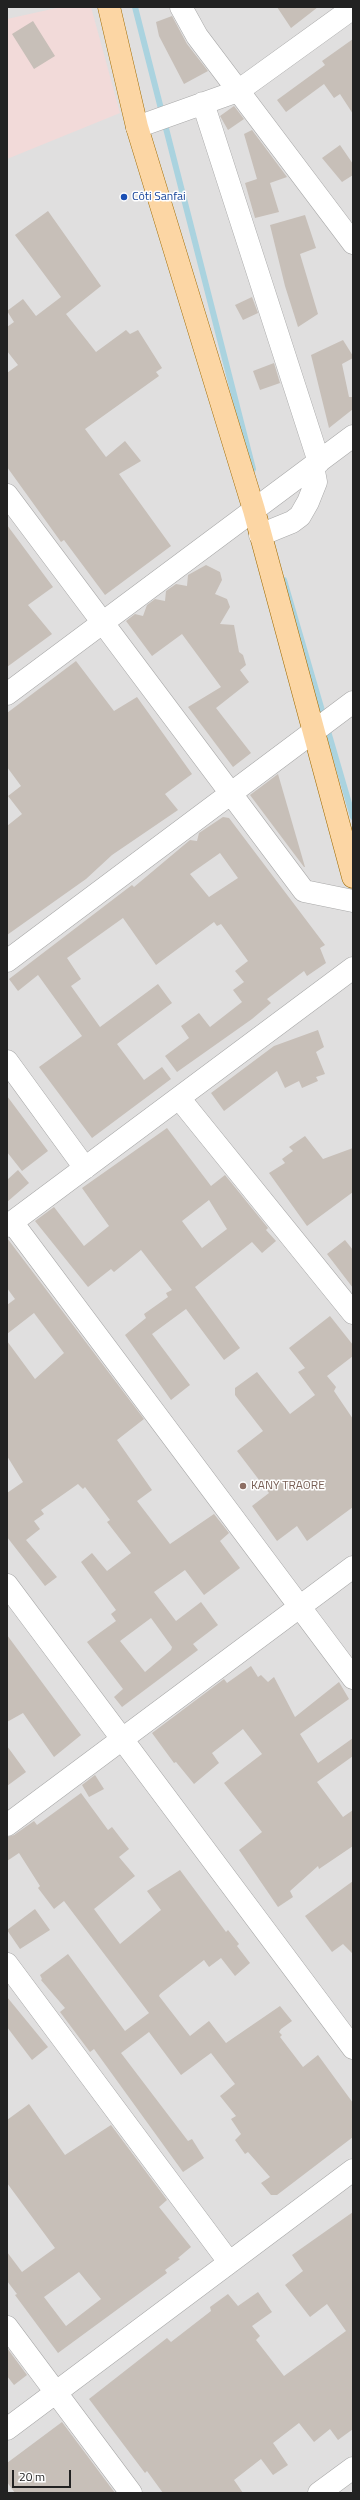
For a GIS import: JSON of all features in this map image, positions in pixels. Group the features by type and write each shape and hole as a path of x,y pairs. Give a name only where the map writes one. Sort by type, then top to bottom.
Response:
{"main road":[{"path":"109,7 137,127 254,510 353,877"}],"street":[{"path":"181,7 197,36 353,243"},
{"path":"137,127 238,91 353,8"},
{"path":"203,103 316,464 316,482 308,502 300,516 292,522 260,535"},
{"path":"7,694 353,436"},
{"path":"7,495 104,622 304,891 353,901"},
{"path":"7,961 353,702"},
{"path":"353,968 9,1224 300,1606 353,1678"},
{"path":"7,1061 85,1168"},
{"path":"179,1098 351,1307"},
{"path":"7,1825 353,1567"},
{"path":"7,1584 353,2048"},
{"path":"7,1964 229,2262"},
{"path":"7,2429 353,2170"},
{"path":"7,2327 131,2493"},
{"path":"319,2493 353,2468"}],"shaded area":[{"path":"7,7 353,7 353,2493 7,2493"},
{"path":"61,7 91,7 120,113 7,159 7,19"}],"building":[{"path":"277,7 318,7 291,28"},
{"path":"172,16 187,44 208,71 184,84 159,36 156,22"},
{"path":"33,21 55,56 34,69 12,34"},
{"path":"353,39 353,114 340,94 334,98 324,84 286,112 277,100 325,65 322,61"},
{"path":"234,106 244,119 228,130 220,116"},
{"path":"252,130 287,177 270,183 279,212 255,218 245,183 257,179 244,134"},
{"path":"340,145 353,164 353,175 342,182 322,158"},
{"path":"48,211 101,286 66,314 96,352 126,330 130,334 138,330 162,368 156,372 159,376 85,429 106,457 125,441 141,461 119,474 171,546 105,595 64,540 61,542 7,467 7,373 18,365 7,351 7,327 14,322 7,311 23,299 36,316 61,297 15,235"},
{"path":"305,215 316,248 300,254 318,314 298,327 285,286 270,225"},
{"path":"252,297 258,313 243,320 235,305"},
{"path":"343,340 353,356 353,358 342,364 349,397 353,397 353,409 329,428 311,355"},
{"path":"274,363 280,383 260,390 253,371"},
{"path":"7,525 53,587 28,605 52,634 7,667"},
{"path":"206,565 220,572 222,580 215,594 227,599 230,607 220,624 234,625 239,652 243,655 246,665 240,670 249,682 216,708 251,753 233,767 188,707 221,687 182,634 152,656 126,621 135,614 143,616 147,605 155,599 165,601 166,591 176,584 187,586 188,575"},
{"path":"76,661 114,711 137,697 192,774 165,794 178,810 112,855 86,879 7,935 7,826 22,814 8,796 21,786 7,767 7,713"},
{"path":"278,774 305,867 250,795"},
{"path":"223,817 229,818 325,945 320,948 326,963 307,976 304,971 267,999 271,1003 252,1019 177,1072 165,1056 189,1038 181,1026 199,1013 210,1027 242,1002 233,990 244,982 235,971 248,961 221,924 217,926 214,922 156,965 123,918 67,958 81,979 71,986 100,1027 158,984 172,1003 117,1044 144,1080 162,1067 171,1079 92,1138 39,1067 82,1036 38,975 18,991 9,979 132,885 134,887 190,840 197,841 199,833","holes":["220,853 238,878 209,897 190,874"]},
{"path":"318,1030 324,1047 316,1052 325,1074 316,1077 318,1081 302,1088 299,1081 285,1088 277,1071 224,1111 211,1093 274,1046"},
{"path":"7,1096 48,1151 22,1171 7,1152"},
{"path":"167,1128 211,1186 225,1175 268,1228 266,1230 276,1241 262,1253 252,1242 195,1287 240,1348 224,1360 186,1309 152,1334 190,1385 171,1400 125,1335 146,1318 144,1314 168,1297 166,1293 172,1290 141,1250 114,1272 111,1269 88,1287 35,1221 54,1207 84,1246 109,1226 82,1188","holes":["209,1200 227,1229 202,1248 182,1221"]},
{"path":"305,1136 323,1159 353,1148 353,1192 307,1226 269,1173 285,1163 282,1159 293,1151 289,1147"},
{"path":"18,1170 29,1183 7,1202 7,1180"},
{"path":"7,1238 144,1419 117,1440 152,1490 137,1501 170,1544 214,1514 229,1533 220,1541 240,1568 204,1595 185,1570 154,1592 176,1621 201,1602 218,1625 193,1644 198,1650 122,1707 114,1697 123,1689 87,1642 116,1621 111,1614 116,1610 81,1562 92,1553 107,1571 131,1553 107,1522 110,1520 85,1487 83,1489 78,1484 41,1510 44,1514 34,1521 40,1529 26,1540 57,1577 45,1586 7,1537 7,1493 23,1482 7,1456 7,1341 35,1379 64,1353 34,1313 7,1334 7,1305 15,1299 7,1288","holes":["151,1618 172,1647 171,1650 145,1672 120,1641"]},
{"path":"345,1240 353,1250 353,1288 327,1254"},
{"path":"330,1316 353,1345 353,1356 327,1376 336,1387 334,1391 353,1419 353,1507 307,1541 297,1526 277,1541 252,1506 269,1493 237,1451 263,1431 235,1395 235,1388 257,1372 290,1414 315,1395 298,1372 305,1368 289,1348"},
{"path":"7,1635 81,1735 54,1757 23,1713 7,1722"},
{"path":"251,1666 258,1677 261,1675 268,1682 274,1677 295,1717 339,1682 349,1699 300,1734 318,1763 353,1738 353,1756 317,1782 343,1817 353,1810 353,1846 319,1869 318,1866 290,1891 293,1897 278,1907 239,1850 262,1832 224,1783 262,1754 243,1729 212,1753 219,1763 194,1784 176,1762 174,1763 152,1733 224,1679 227,1683"},
{"path":"7,1746 26,1772 7,1786"},
{"path":"95,1775 104,1789 89,1797 82,1785"},
{"path":"81,1793 108,1830 112,1827 129,1849 119,1857 135,1876 94,1909 120,1944 161,1910 147,1891 180,1870 226,1932 228,1930 239,1944 237,1946 250,1963 235,1976 221,1958 209,1967 204,1960 160,1994 159,1996 190,2036 209,2021 226,2043 280,2006 292,2021 281,2029 279,2032 282,2035 280,2037 303,2067 318,2055 353,2103 353,2137 277,2195 271,2195 261,2183 270,2177 248,2152 245,2154 235,2140 241,2134 231,2119 236,2116 220,2096 235,2084 211,2053 181,2075 149,2032 121,2053 188,2141 192,2139 204,2158 183,2172 94,2049 90,2052 60,2012 65,2008 41,1980 40,1975 68,1954 125,2031 149,2013 64,1901 54,1909 38,1888 40,1886 19,1853 7,1861 7,1837 14,1835 34,1821 37,1825"},
{"path":"353,1881 353,1954 343,1944 332,1952 305,1916"},
{"path":"35,1909 50,1930 20,1949 7,1930"},
{"path":"7,1997 48,2047 32,2060 7,2027"},
{"path":"29,2104 65,2155 111,2125 167,2200 159,2207 191,2247 178,2258 180,2259 165,2270 167,2273 58,2353 15,2295 17,2294 7,2281 7,2252 22,2272 55,2248 7,2183 7,2120","holes":["79,2272 101,2299 66,2326 44,2297"]},
{"path":"353,2212 353,2429 338,2440 330,2429 314,2442 299,2423 273,2443 288,2465 273,2475 261,2459 234,2480 243,2493 163,2493 147,2471 145,2473 89,2399 167,2338 171,2342 211,2311 210,2307 228,2294 238,2306 258,2292 272,2312 252,2326 260,2336 256,2340 284,2376 346,2331 327,2304 310,2317 285,2285 303,2271 292,2255"},
{"path":"7,2348 27,2375 14,2385 7,2376"},
{"path":"62,2422 115,2493 15,2493 7,2482 7,2463"}],"waterway":[{"path":"135,7 253,469"},
{"path":"284,580 353,817"}],"place":[{"name":"Côti Sanfai","path":"124,197"},
{"name":"KANY TRAORE","path":"243,1486"}]}
